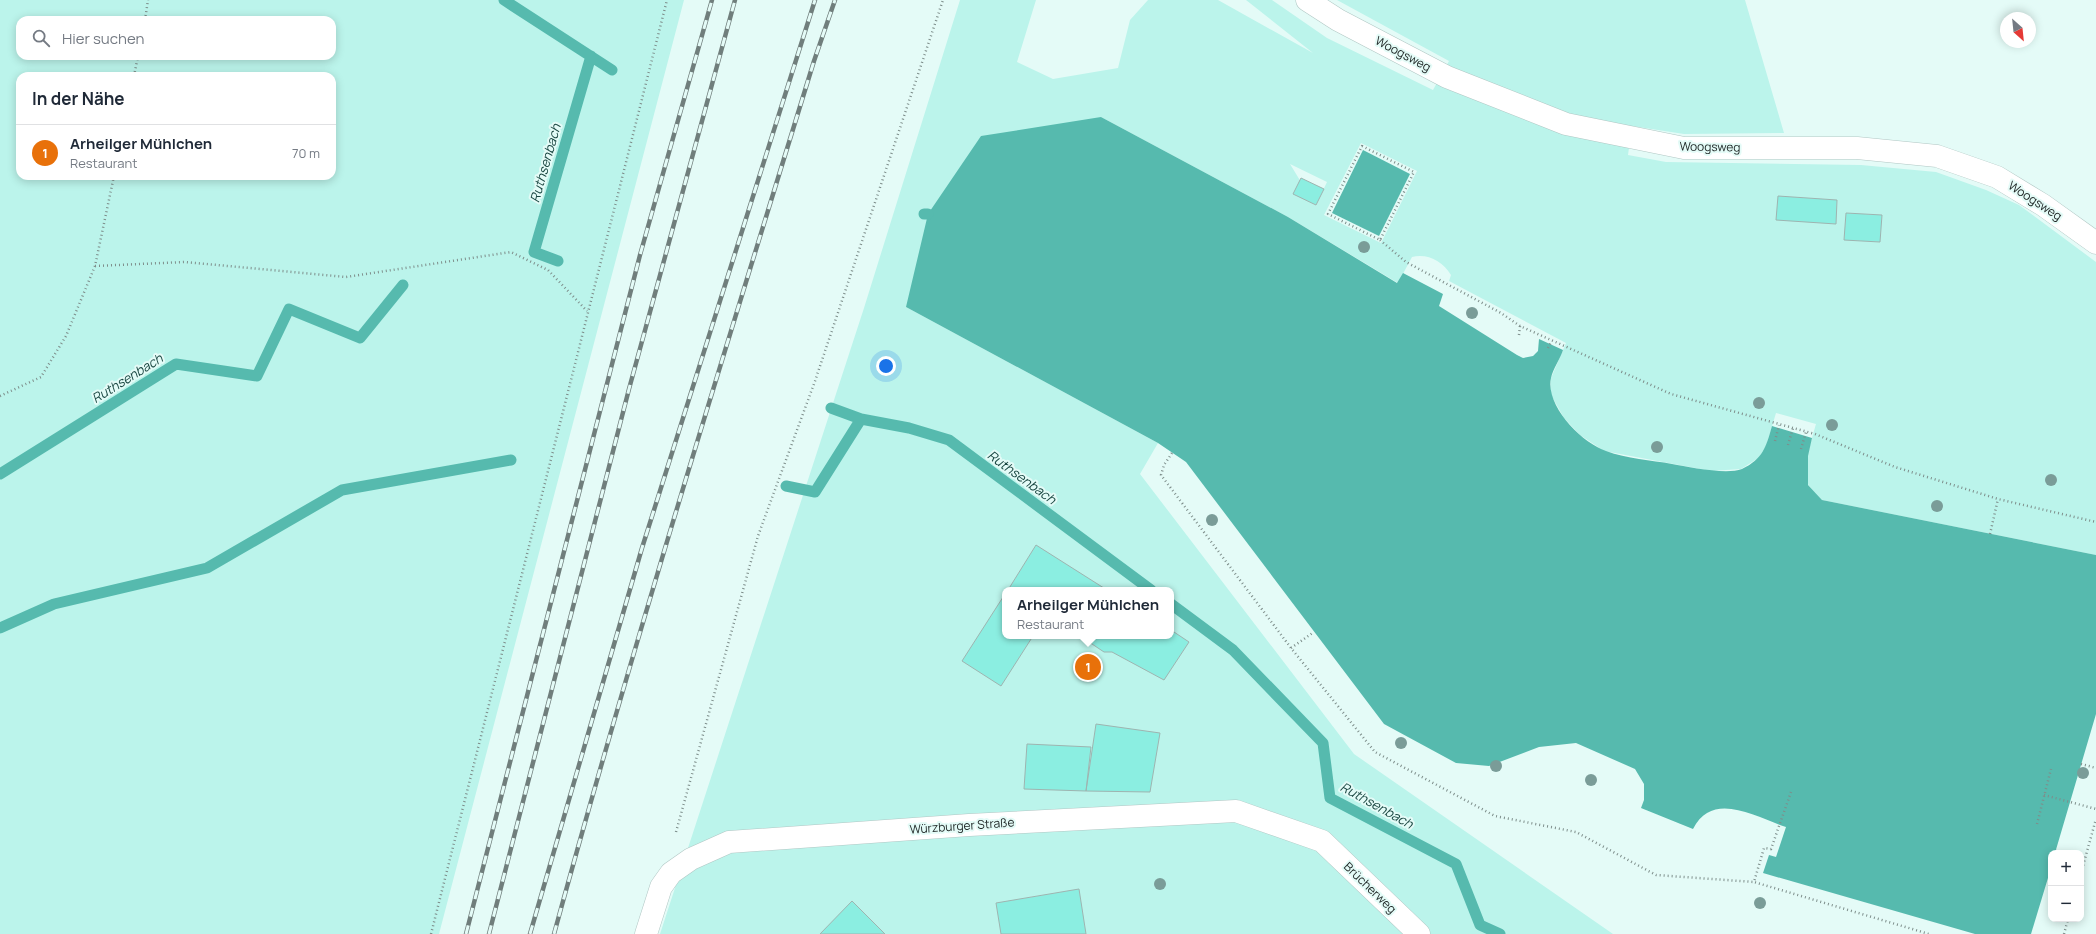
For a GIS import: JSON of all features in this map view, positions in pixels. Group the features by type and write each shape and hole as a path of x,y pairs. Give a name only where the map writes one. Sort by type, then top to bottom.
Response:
{"street":[{"name":"Woogsweg","path":"1307,0 1338,20 1447,77 1566,124 1684,148 1857,148 1937,156 1997,177 2043,205 2096,243"},
{"name":"Würzburger Straße","path":"646,934 660,887 671,873 691,859 729,842 970,825 1236,811 1322,841"},
{"name":"Brücherweg","path":"1322,841 1419,934"}],"path":[{"path":"146,16 148,0"},
{"path":"431,934 587,311 667,0"},
{"path":"675,833 758,536 815,381 943,0"},
{"path":"135,72 137,60"},
{"path":"1380,240 1414,172 1362,146 1328,214 1380,240 1406,262 1501,313 1520,326 1552,342 1671,394 1815,434 1895,467 1998,499 2096,522"},
{"path":"0,396 41,377 66,336 96,266 113,180"},
{"path":"96,266 186,262 346,277 511,252 548,270 587,311"},
{"path":"1519,335 1520,326"},
{"path":"1548,348 1552,342"},
{"path":"1774,441 1780,425"},
{"path":"1788,445 1793,428"},
{"path":"1801,449 1806,432"},
{"path":"1172,452 1164,465 1161,475 1291,648 1375,752 1495,816 1576,832 1656,875 1754,882 1929,934"},
{"path":"1990,534 1998,499"},
{"path":"1291,648 1314,632"},
{"path":"2081,764 2096,768"},
{"path":"2037,824 2051,769"},
{"path":"1754,882 1764,848 1771,849 1792,792"},
{"path":"2044,795 2096,809"},
{"path":"2084,862 2096,819"},
{"path":"2064,934 2067,922"}],"green space":[{"path":"0,0 684,0 439,934 0,934"},
{"path":"960,0 1036,0 1017,62 1053,79 1118,68 1130,20 1148,0 1218,0 1313,53 1246,0 1272,0 1327,38 1433,90 1449,61 1337,0 1745,0 1784,133 1684,134 1632,126 1628,155 1666,162 1861,165 1936,172 1986,190 2019,205 2096,262 2096,555 1822,500 1809,486 1806,473 1806,465 1816,424 1776,413 1765,450 1760,457 1741,469 1711,471 1604,451 1580,435 1564,418 1551,395 1551,378 1566,343 1449,281 1451,275 1448,270 1439,262 1429,257 1412,257 1398,283 1288,217 1101,117 906,307 1158,443 1140,474 1354,754 1613,934 660,934 864,308","holes":["1361,143 1417,171 1381,243 1324,215","1290,164 1327,182 1316,205 1315,205","1778,197 1837,200 1836,223 1777,220","1846,213 1882,215 1880,242 1845,240"]}],"water":[{"path":"1101,117 1288,217 1397,283 1403,273 1443,294 1439,306 1517,355 1523,358 1533,356 1538,351 1539,339 1563,350 1551,378 1551,389 1554,400 1559,411 1576,432 1596,447 1606,451 1631,458 1717,471 1735,471 1749,465 1759,457 1763,452 1772,426 1812,438 1808,456 1808,485 1822,500 2096,555 2096,714 2056,850 2048,850 2048,878 2031,934 1975,934 1763,873 1769,855 1776,857 1786,827 1748,813 1723,809 1712,811 1701,817 1693,829 1641,808 1644,800 1644,784 1635,769 1576,743 1539,747 1489,766 1456,763 1384,724 1186,462 1158,443 906,307 928,214 981,136"},
{"path":"1363,150 1410,174 1379,236 1332,213"}],"building":[{"path":"1301,178 1324,189 1316,205 1293,194"},
{"path":"1778,196 1837,200 1836,224 1776,220"},
{"path":"1846,213 1882,215 1880,242 1844,240"},
{"path":"1036,545 1102,587 1010,587"},
{"path":"1002,599 1002,639 1031,639 1001,686 962,661"},
{"path":"1174,632 1189,642 1164,680 1112,652 1104,652 1089,642 1088,639 1174,639"},
{"path":"1096,724 1160,733 1150,792 1086,791"},
{"path":"1027,744 1091,747 1086,791 1024,789"},
{"path":"1079,889 1086,934 1001,934 996,903"},
{"path":"852,901 885,934 820,934"}],"waterway":[{"name":"Ruthsenbach","path":"504,0 612,70"},
{"name":"Ruthsenbach","path":"558,261 534,252 591,56"},
{"name":"Ruthsenbach","path":"0,474 176,364 257,376 289,309 360,338 403,285"},
{"name":"Ruthsenbach","path":"831,408 861,419 909,428 949,440 1147,587"},
{"name":"Ruthsenbach","path":"786,486 815,492 861,419"},
{"path":"0,628 54,604 207,568 342,490 511,460"},
{"name":"Ruthsenbach","path":"1174,606 1233,650 1323,743 1330,798 1456,864 1480,925 1500,934"}],"railway":[{"path":"466,934 640,255 712,0"},
{"path":"489,934 629,389 735,0"},
{"path":"530,934 642,548 815,0"},
{"path":"554,934 584,824 648,605 814,61 835,0"}],"place":[{"name":"Arheilger Mühlchen","path":"1088,667"}]}
